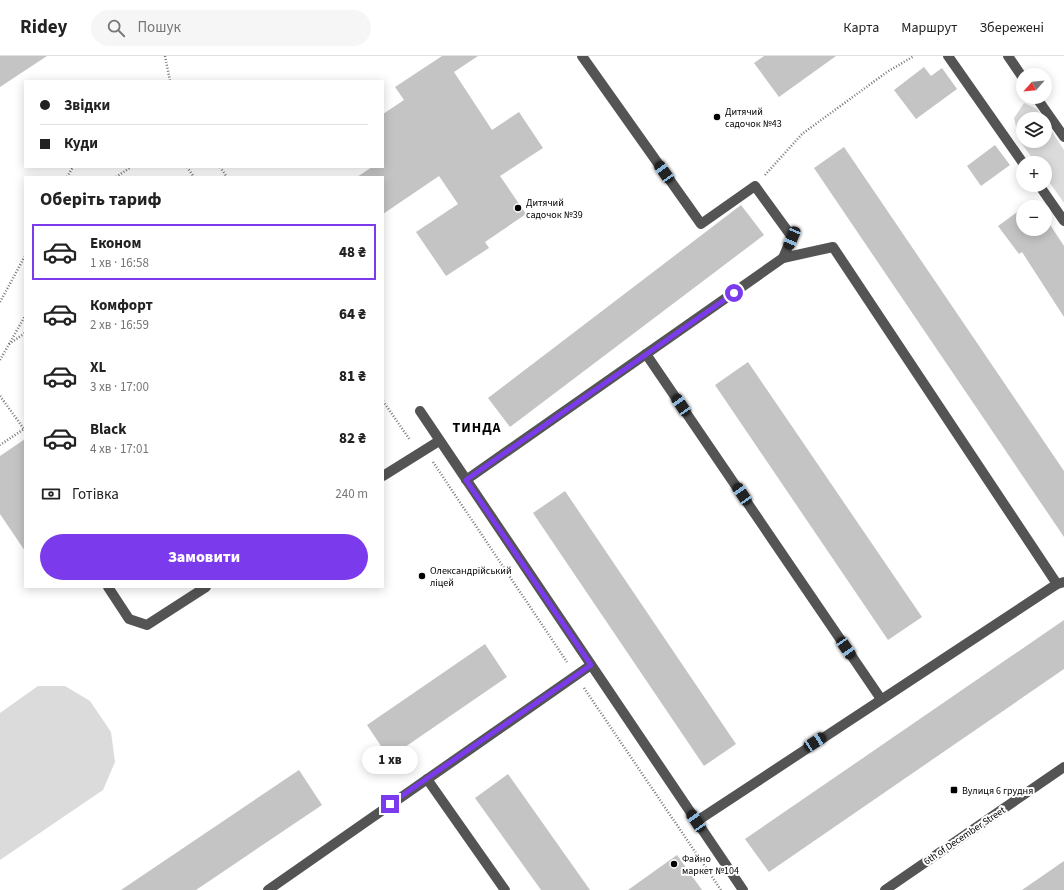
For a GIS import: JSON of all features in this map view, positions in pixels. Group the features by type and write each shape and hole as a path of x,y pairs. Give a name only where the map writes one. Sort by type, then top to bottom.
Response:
{"street":[{"path":"582,56 701,224 755,186 792,238 783,258"},
{"path":"948,56 1019,156"},
{"path":"1008,56 1016,68"},
{"path":"1041,104 1064,137"},
{"path":"1044,192 1064,221"},
{"path":"466,480 783,258 833,247 1060,583 696,821"},
{"path":"646,354 881,699"},
{"path":"420,411 743,890"},
{"path":"384,475 439,441"},
{"path":"109,588 130,619 147,624 204,588"},
{"path":"268,890 591,665"},
{"name":"6th of December Street","path":"885,890 1064,767"},
{"path":"427,779 505,890"}],"path":[{"path":"165,56 170,80"},
{"path":"755,186 802,134 887,72 914,56"},
{"path":"118,176 130,168"},
{"path":"0,302 24,258"},
{"path":"0,360 24,318"},
{"path":"9,344 24,334"},
{"path":"0,396 24,429 0,445"},
{"path":"384,402 411,442 424,450 721,890"}],"shaded area":[{"path":"1023,104 1026,104 1037,109 1039,112 1018,112"},
{"path":"1016,115 1016,127 1014,118"},
{"path":"1052,132 1064,150 1064,203 1052,186 1052,156 1031,156 1025,148 1052,148"},
{"path":"38,686 65,686 90,701 111,732 115,762 103,790 0,860 0,713"}],"building":[{"path":"0,56 47,56 0,87"},
{"path":"442,56 478,56 454,72 492,130 519,112 543,148 500,176 526,214 485,242 489,248 446,276 416,232 458,204 439,176 384,213 384,176 358,176 370,168 384,168 384,113 404,100 395,87"},
{"path":"764,56 836,56 779,97 754,63"},
{"path":"924,67 931,76 942,68 957,89 916,119 894,90"},
{"path":"995,145 1010,165 981,186 967,166"},
{"path":"844,147 1064,471 1064,537 814,168"},
{"path":"741,205 764,235 510,427 488,398"},
{"path":"1016,213 1016,236 1052,236 1052,228 1064,246 1064,317 1022,252 1019,254 998,226"},
{"path":"748,362 922,617 888,640 715,385"},
{"path":"24,440 24,550 0,514 0,456"},
{"path":"565,491 736,744 704,766 533,513"},
{"path":"1064,620 1064,669 769,872 745,839"},
{"path":"485,644 507,677 389,758 367,725"},
{"path":"299,770 322,805 196,890 121,890"},
{"path":"508,774 590,890 541,890 475,798"},
{"name":"Файно маркет №104","path":"677,855 702,890 628,890"},
{"path":"1064,861 1064,890 1022,890"}],"place":[{"name":"Дитячий садочок №43","path":"717,117"},
{"name":"Дитячий садочок №39","path":"518,208"},
{"name":"Олександрійський ліцей","path":"422,576"},
{"name":"Вулиця 6 грудня","path":"954,790"},
{"name":"Файно маркет №104","path":"674,864"}],"district":[{"name":"ТИНДА","path":"477,427"}],"route":[{"path":"390,804 591,665 466,480 734,293"}]}
